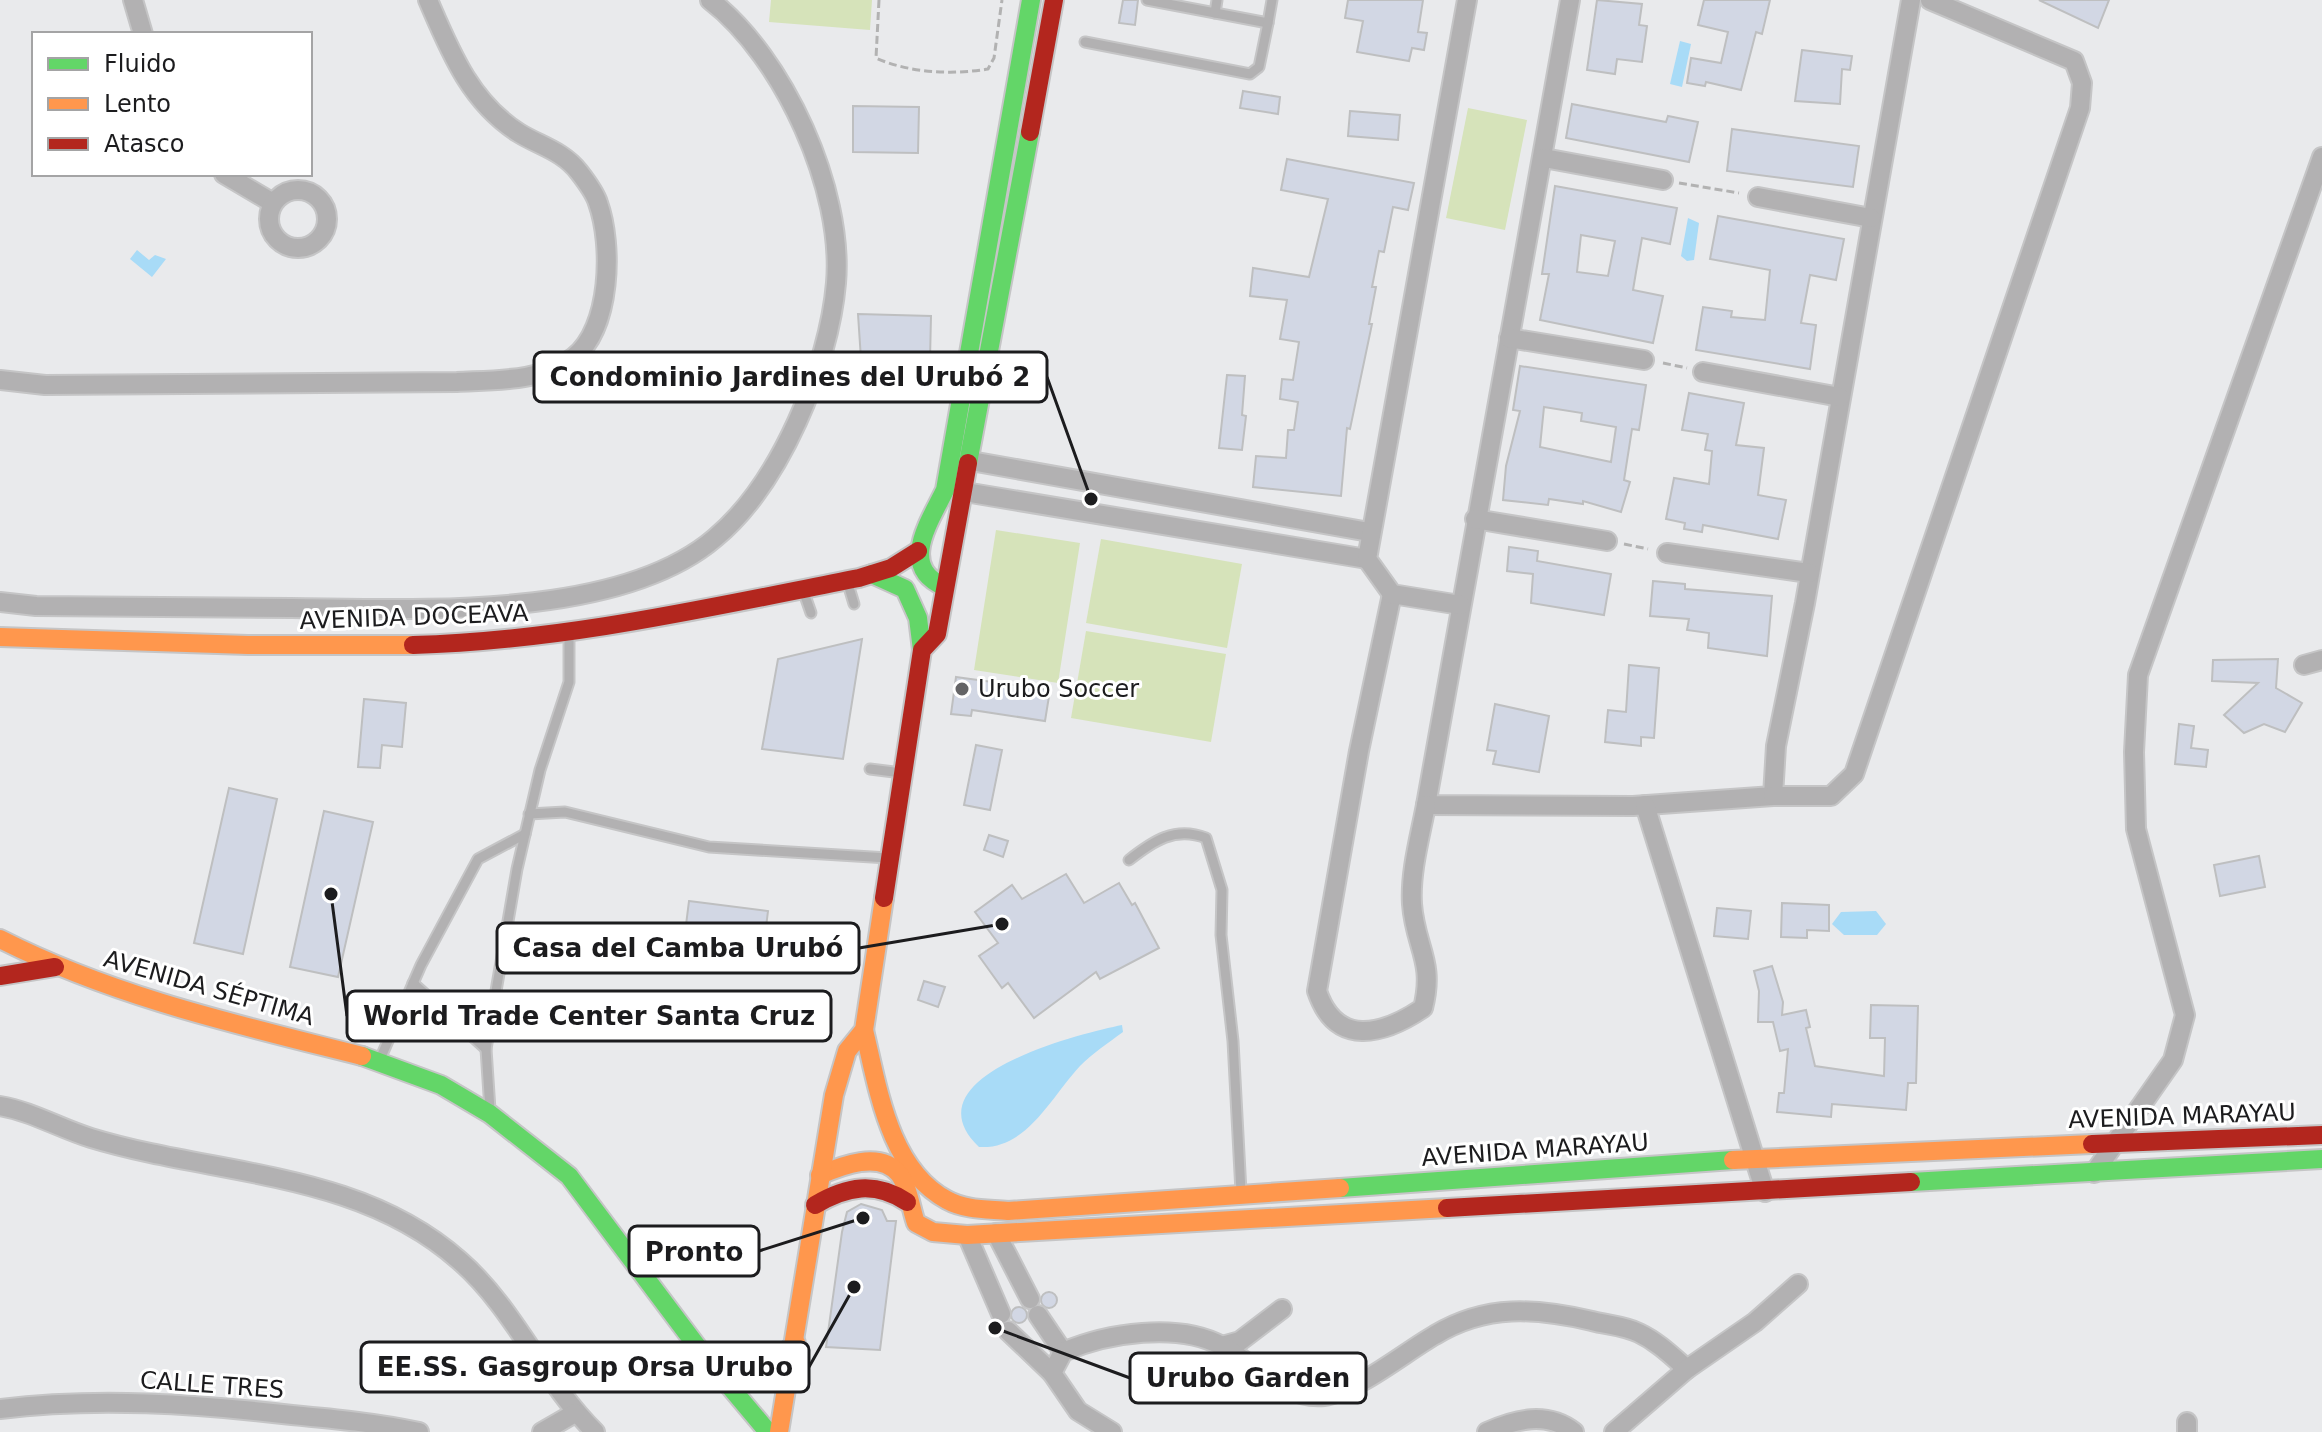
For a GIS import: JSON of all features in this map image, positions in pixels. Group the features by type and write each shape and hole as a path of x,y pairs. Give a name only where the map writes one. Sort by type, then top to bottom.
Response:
{"main road":[{"path":"945,587 928,580 922,571 918,551 945,490 1031,0"},
{"path":"922,650 937,634 1054,0"},
{"name":"AVENIDA DOCEAVA","path":"0,637 288,646 426,645 569,632 654,621 872,574 906,562 918,551"},
{"path":"779,1432 796,1343 834,1095 847,1051 864,1030 922,650 918,618 905,589 872,574"},
{"name":"AVENIDA SÉPTIMA","path":"0,939 55,967 195,1014 379,1060 441,1085 490,1114 569,1176 705,1357 768,1432"},
{"name":"AVENIDA SÉPTIMA","path":"0,976 55,967"},
{"name":"AVENIDA MARAYAU","path":"864,1030 881,1097 897,1141 916,1176 945,1200 973,1208 1008,1211 1757,1158 2322,1135"},
{"name":"AVENIDA MARAYAU","path":"820,1175 846,1162 881,1163 899,1174 916,1223 922,1227 967,1235 2322,1159"},
{"path":"815,1205 843,1189 864,1185 882,1187 907,1202"},
{"path":"705,1357 730,1371 749,1373 771,1366 796,1343"}],"street":[{"path":"133,0 142,32"},
{"path":"0,380 45,385 457,382 509,379 553,369 575,357 592,335 607,272 608,240 598,201 577,170 552,148 520,133 466,83 428,0"},
{"path":"0,602 36,606 457,608 531,602 612,586 664,569 715,539 755,495 790,435 816,374 835,299 837,267 834,226 824,177 805,128 756,49 727,13 710,0"},
{"path":"1460,605 1392,594 1367,559 1369,532 1467,0"},
{"path":"1392,594 1359,751 1317,991 1322,1007 1337,1024 1355,1031 1385,1029 1423,1008 1429,985 1427,960 1416,930 1412,903 1426,805 1570,0"},
{"path":"1773,796 1776,746 1911,0"},
{"path":"1426,805 1645,805 1773,796 1831,796 1854,774 2080,108 2082,83 2074,61 1930,0"},
{"path":"2094,1173 2173,1060 2185,1015 2136,829 2134,752 2138,675 2322,157"},
{"path":"1544,158 1663,180"},
{"path":"227,176 273,203"},
{"path":"1758,197 1871,218"},
{"path":"1509,338 1644,360"},
{"path":"1703,372 1840,397"},
{"path":"971,461 1369,532"},
{"path":"965,492 1367,559"},
{"path":"1475,519 1607,541"},
{"path":"1667,553 1809,573"},
{"path":"1645,805 1757,1158 1765,1192"},
{"path":"0,1106 92,1138 342,1192 398,1216 461,1261 524,1337 575,1413 595,1432"},
{"path":"996,1233 1034,1307 1063,1352"},
{"path":"967,1235 1005,1322 1052,1373 1078,1411 1112,1432"},
{"path":"1614,1432 1687,1369 1755,1322 1798,1284"},
{"path":"1222,1346 1240,1341 1282,1309"},
{"path":"1052,1373 1063,1352 1091,1340 1173,1334 1196,1336 1222,1346 1282,1385 1323,1396 1345,1390 1440,1332 1486,1312 1527,1310 1551,1312 1636,1331 1660,1345 1687,1369"},
{"name":"CALLE TRES","path":"0,1409 116,1403 218,1407 389,1425 419,1432"},
{"path":"542,1432 575,1413"},
{"path":"1487,1432 1506,1423 1536,1417 1574,1432"}],"lane":[{"path":"1147,0 1268,23"},
{"path":"1215,13 1217,0"},
{"path":"1085,42 1250,74 1259,67 1272,0"},
{"path":"846,579 854,604"},
{"path":"802,588 811,613"},
{"path":"490,1114 486,1049 529,814 551,732 569,682 569,632"},
{"path":"870,769 904,773"},
{"path":"529,814 565,812 709,847 891,858"},
{"path":"1129,860 1171,833 1190,832 1206,838 1213,854 1222,890 1221,935 1233,1041 1241,1196"},
{"path":"379,1060 413,983 478,859 525,834"},
{"path":"413,983 486,1049"}],"path":[{"path":"879,0 876,58 924,70 970,72 988,69 994,58 1002,0"},
{"path":"1663,180 1758,197"},
{"path":"1644,360 1703,372"},
{"path":"1607,541 1667,553"}],"green space":[{"path":"771,0 872,0 870,30 769,22"},
{"path":"1468,108 1527,120 1505,230 1446,218"},
{"path":"996,530 1080,543 1058,683 974,670"},
{"path":"1101,539 1242,564 1227,648 1086,623"},
{"path":"1086,631 1226,654 1211,742 1071,718"}],"water":[{"path":"1680,41 1691,44 1682,87 1670,84"},
{"path":"1688,218 1699,223 1694,260 1687,261 1681,256"},
{"path":"137,250 149,260 155,255 166,259 152,277 130,259"},
{"path":"1876,911 1886,924 1877,935 1844,935 1832,924 1841,912"},
{"path":"1122,1025 1123,1032 1080,1066 1024,1131 996,1146 979,1147 962,1122 964,1100 981,1080 1007,1063 1038,1049"}],"building":[{"path":"1123,0 1138,0 1135,25 1119,23"},
{"path":"1348,0 1423,0 1418,32 1427,33 1424,50 1412,48 1409,61 1357,52 1363,21 1345,18"},
{"path":"1597,0 1642,4 1639,25 1647,26 1642,62 1617,59 1615,74 1587,70"},
{"path":"1704,0 1770,0 1762,34 1756,32 1741,90 1706,82 1705,86 1687,83 1691,58 1721,63 1728,32 1698,25"},
{"path":"2039,0 2109,0 2098,28"},
{"path":"1802,50 1852,56 1850,70 1842,69 1840,104 1795,101"},
{"path":"1243,91 1280,97 1278,114 1240,108"},
{"path":"1572,104 1666,122 1668,116 1698,122 1689,162 1566,138"},
{"path":"853,106 919,107 918,153 853,152"},
{"path":"1350,111 1400,115 1398,140 1348,136"},
{"path":"1732,129 1859,146 1853,187 1727,171"},
{"path":"1287,159 1414,183 1408,210 1393,207 1384,252 1379,251 1372,287 1376,287 1369,324 1372,324 1350,429 1347,428 1341,496 1253,487 1256,456 1286,458 1288,430 1294,430 1298,402 1280,399 1282,379 1293,380 1299,342 1280,339 1287,300 1250,296 1253,268 1309,277 1328,199 1281,190"},
{"path":"1555,186 1677,208 1670,244 1642,238 1633,290 1663,296 1653,343 1540,320 1549,274 1542,274","holes":["1581,235 1615,241 1608,276 1577,272"]},
{"path":"1718,216 1844,239 1836,280 1810,275 1801,323 1816,325 1810,369 1696,350 1703,307 1732,311 1731,317 1765,320 1770,270 1710,259"},
{"path":"858,314 931,316 930,359 861,359"},
{"path":"1520,366 1646,385 1639,430 1632,429 1624,480 1630,482 1621,512 1583,501 1583,504 1549,499 1548,505 1503,500 1506,466 1520,411 1513,410","holes":["1544,407 1582,413 1581,421 1616,427 1611,462 1540,447"]},
{"path":"1227,375 1245,376 1242,415 1246,416 1242,450 1219,448"},
{"path":"1689,393 1744,403 1736,445 1764,448 1758,495 1786,500 1778,539 1703,525 1702,532 1684,529 1685,523 1666,519 1674,478 1709,484 1712,451 1705,450 1708,434 1682,430"},
{"path":"1509,547 1538,551 1537,561 1611,574 1604,615 1531,603 1533,574 1507,571"},
{"path":"1653,581 1685,584 1685,589 1772,596 1767,656 1708,648 1709,633 1687,630 1689,619 1650,616"},
{"path":"862,639 843,759 762,749 778,659"},
{"path":"2278,659 2276,688 2302,703 2285,732 2264,724 2244,733 2224,715 2258,683 2212,681 2213,660"},
{"path":"1629,665 1659,668 1654,738 1641,737 1641,746 1605,742 1608,710 1626,712"},
{"path":"956,677 1050,690 1045,721 972,710 971,716 951,714"},
{"path":"364,699 406,703 402,747 382,745 380,768 358,767"},
{"path":"1495,704 1549,716 1539,772 1493,764 1496,751 1487,750"},
{"path":"2179,724 2194,726 2191,748 2208,750 2206,767 2175,764"},
{"path":"976,745 1002,750 990,810 964,805"},
{"path":"229,788 277,799 243,954 194,943"},
{"path":"324,811 373,822 338,977 290,967"},
{"path":"989,835 1008,841 1003,857 984,850"},
{"path":"2259,856 2265,887 2220,896 2214,865"},
{"path":"1066,874 1084,903 1119,883 1132,905 1135,903 1159,948 1100,979 1096,972 1034,1018 1008,983 1002,988 979,956 998,943 975,912 1012,885 1022,899"},
{"path":"689,901 768,911 765,935 686,925"},
{"path":"1782,903 1829,905 1829,931 1807,930 1807,938 1781,937"},
{"path":"1717,908 1751,911 1748,939 1714,936"},
{"path":"1772,966 1783,1002 1782,1015 1806,1010 1810,1027 1806,1028 1815,1066 1884,1076 1885,1038 1870,1038 1871,1005 1918,1006 1916,1083 1908,1083 1906,1110 1832,1104 1831,1117 1777,1112 1779,1093 1784,1093 1788,1049 1780,1051 1773,1022 1758,1022 1759,991 1754,971"},
{"path":"924,981 945,987 938,1007 918,1000"},
{"path":"861,1204 882,1210 887,1221 896,1221 880,1350 826,1347 842,1232 847,1212"},
{"path":"1046,1292 1052,1292 1057,1300 1055,1306 1046,1308 1041,1303 1041,1297"},
{"path":"1016,1307 1022,1307 1027,1315 1025,1321 1016,1323 1011,1318 1011,1312"}],"traffic: fast":[{"path":"945,587 923,568 921,543 945,490 1031,0"},
{"path":"968,463 1030,132"},
{"path":"872,574 905,589 918,618 922,650"},
{"path":"362,1056 441,1085 490,1114 569,1176 705,1357 768,1432"},
{"path":"1911,1182 2322,1159"},
{"path":"1340,1188 1733,1160"}],"traffic: slow":[{"path":"0,637 248,645 413,645"},
{"path":"779,1432 834,1095 847,1051 864,1030 884,898"},
{"path":"0,939 87,977 178,1008 362,1056"},
{"path":"864,1030 881,1101 899,1148 927,1186 961,1206 1008,1211 1340,1188"},
{"path":"1733,1160 2092,1144"},
{"path":"820,1175 860,1162 882,1163 891,1167 902,1179 916,1223 933,1232 967,1235 1447,1208"},
{"path":"709,1359 735,1369 756,1369 775,1360 796,1343"}],"traffic: jam":[{"path":"1030,132 1054,0"},
{"path":"884,898 922,650 937,634 968,463"},
{"path":"413,645 526,637 693,611 859,578 891,568 918,551"},
{"path":"0,976 55,967"},
{"path":"2092,1144 2322,1135"},
{"path":"1447,1208 1911,1182"},
{"path":"815,1205 861,1188 884,1191 907,1202"}],"place":[{"name":"Condominio Jardines del Urubó 2","path":"1091,499"},
{"name":"Urubo Soccer","path":"962,689"},
{"name":"World Trade Center Santa Cruz","path":"331,894"},
{"name":"Casa del Camba Urubó","path":"1002,924"},
{"name":"Pronto","path":"863,1218"},
{"name":"EE.SS. Gasgroup Orsa Urubo","path":"854,1287"},
{"name":"Urubo Garden","path":"995,1328"}]}
